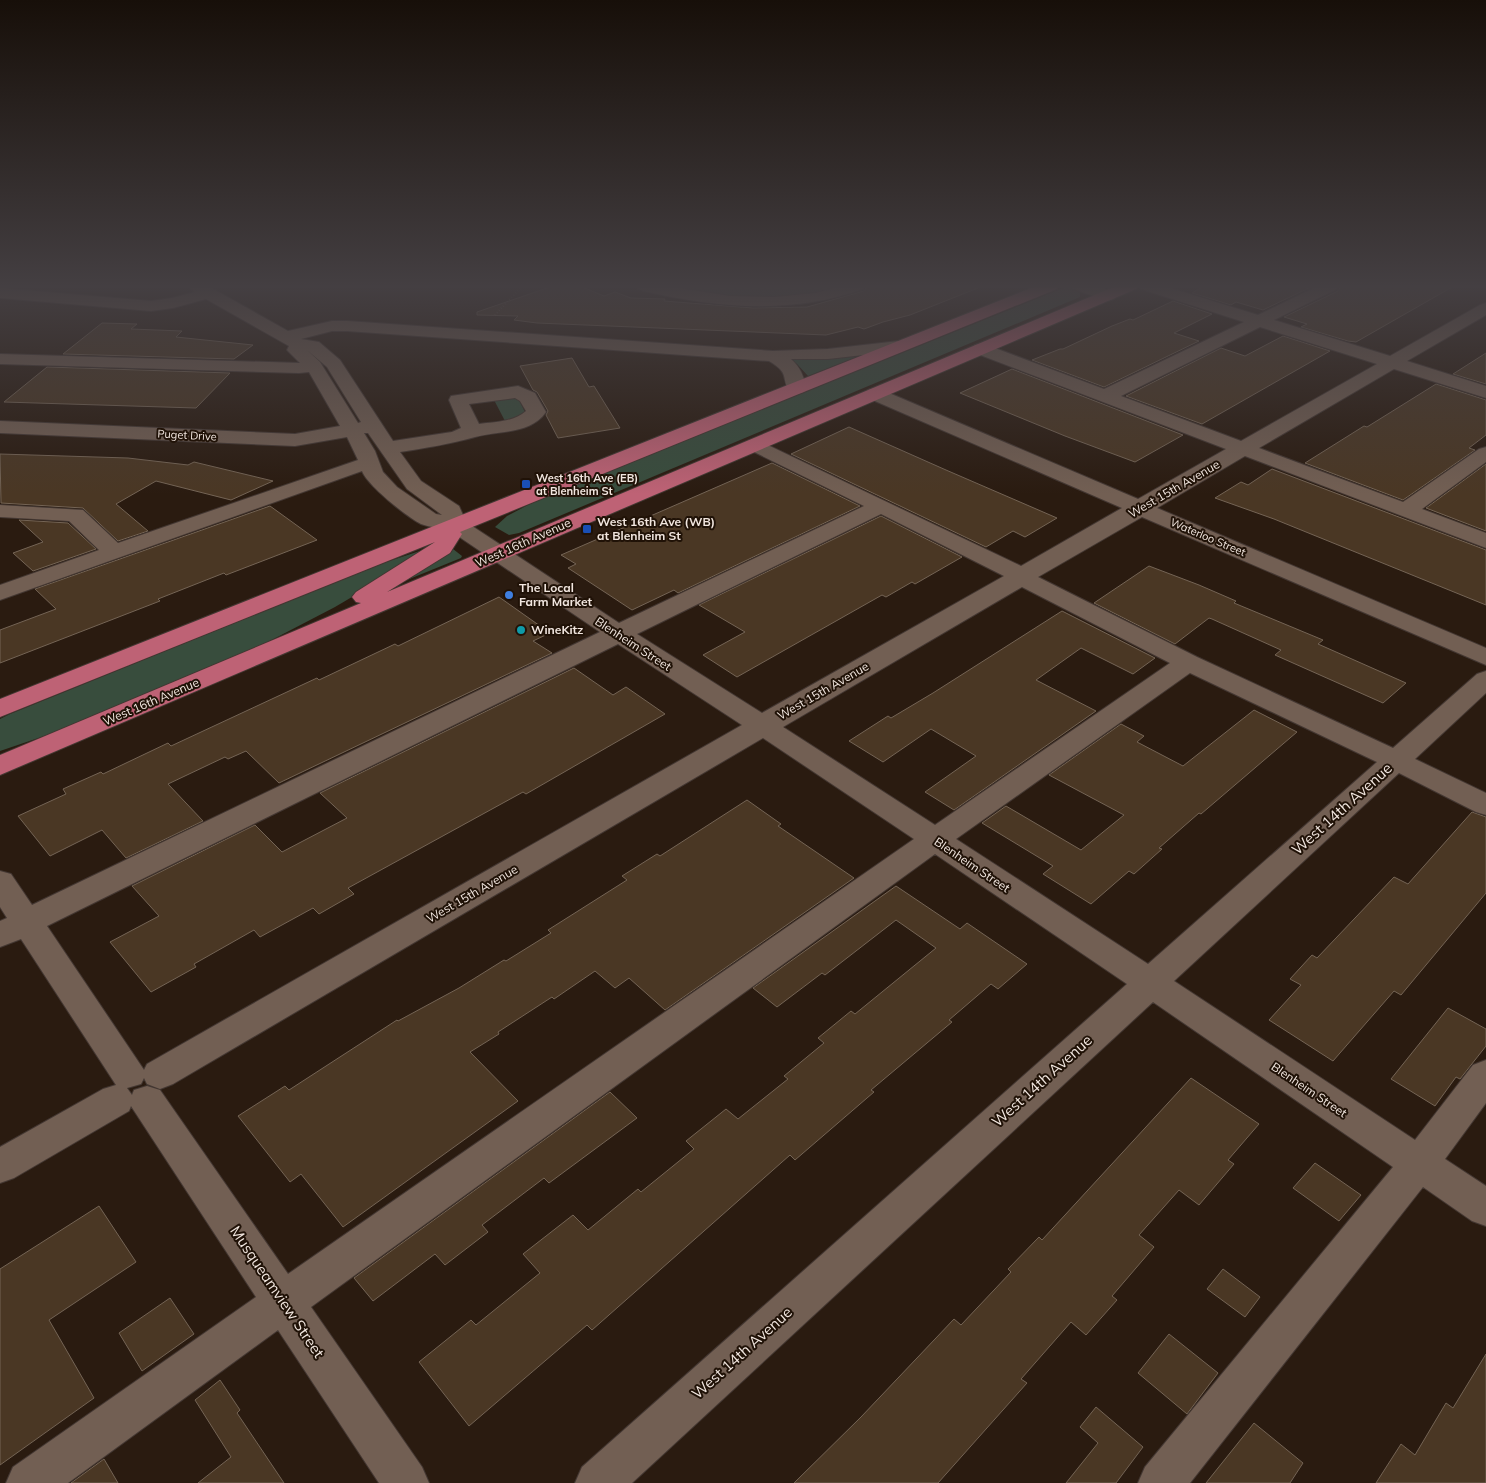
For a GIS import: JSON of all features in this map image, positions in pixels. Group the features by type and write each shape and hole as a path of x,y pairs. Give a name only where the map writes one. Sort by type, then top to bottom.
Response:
{"main road":[{"path":"0,709 877,355"},
{"name":"West 16th Avenue","path":"0,766 968,355"},
{"path":"309,635 340,611 442,548 456,525"}],"street":[{"name":"Blenheim Street","path":"302,355 314,366 353,430 374,474 390,491 430,519 456,525 618,634 763,726 1486,1208"},
{"name":"Blenheim Street","path":"324,355 334,364 387,448 414,484 451,511 456,525"},
{"path":"762,355 792,355"},
{"path":"995,355 1486,541"},
{"path":"1105,396 1189,355"},
{"path":"1367,355 1486,392"},
{"name":"West 15th Avenue","path":"0,1166 1405,355"},
{"path":"773,356 784,362 796,375 797,388"},
{"path":"0,359 299,368 314,366"},
{"name":"Waterloo Street","path":"875,394 1486,657"},
{"name":"Puget Drive","path":"0,427 295,440 373,426"},
{"path":"387,448 456,437 472,430"},
{"path":"756,445 1002,564 1040,589 1188,662 1397,760 1486,805"},
{"path":"1405,510 1486,453"},
{"path":"0,593 346,469 370,463"},
{"path":"14,928 880,506"},
{"path":"0,511 75,515 114,552"},
{"path":"29,1483 934,840 1188,662"},
{"name":"West 14th Avenue","path":"598,1483 1486,679"},
{"name":"Musqueamview Street","path":"0,882 14,928 137,1087 406,1483"},
{"path":"1161,1483 1419,1164 1486,1075"}],"green space":[{"path":"861,355 808,376 797,364 786,358"},
{"path":"896,355 942,355 519,533 509,535 495,527 507,516 545,496"},
{"path":"515,397 519,400 525,412 520,417 505,421 493,398"},
{"path":"426,549 430,551 335,607 262,645 71,727 0,751 0,719 10,714 377,565"},
{"path":"453,549 462,556 461,558 397,584 450,550"}],"building":[{"path":"104,355 239,355 234,359"},
{"path":"1044,355 1170,355 1104,387 1032,360"},
{"path":"1207,355 1323,355 1202,424 1126,396"},
{"path":"1483,355 1486,355 1486,384 1453,374"},
{"path":"572,358 589,387 594,386 620,428 558,438 546,415 548,411 537,392 533,390 520,366"},
{"path":"47,367 230,373 196,408 4,402"},
{"path":"1012,369 1183,435 1135,462 960,393"},
{"path":"1436,384 1486,400 1486,435 1469,448 1475,450 1403,500 1305,463 1364,426 1367,427"},
{"path":"849,427 1057,518 1025,537 1013,531 986,547 791,454"},
{"path":"0,454 128,458 188,465 194,462 273,481 231,500 156,481 116,504 148,531 118,541 83,508 1,503"},
{"path":"772,463 860,506 678,593 674,590 632,610 568,568 576,564 561,555"},
{"path":"1486,464 1486,531 1426,508"},
{"path":"1272,469 1486,550 1486,605 1274,519 1215,498 1241,482 1248,485"},
{"path":"270,506 317,540 226,575 224,573 158,599 160,601 0,663 0,630 56,609 35,589"},
{"path":"881,516 962,557 915,584 912,582 886,597 882,595 737,677 703,655 745,632 699,605"},
{"path":"19,520 68,523 96,549 33,571 13,553 43,542"},
{"path":"1149,566 1199,585 1236,601 1234,603 1323,640 1318,644 1406,683 1383,703 1275,655 1281,650 1212,619 1209,618 1175,644 1094,603"},
{"path":"499,597 550,633 533,641 552,653 279,783 246,751 228,759 225,757 168,784 203,821 126,858 102,830 50,856 18,816 66,794 63,789 101,772 103,774 168,743 171,746 317,678 319,680 395,644 398,646"},
{"path":"1062,611 1155,658 1133,674 1081,648 1036,680 1096,711 954,810 925,792 976,756 931,729 883,762 849,741 888,716 891,718 933,693"},
{"path":"574,668 613,695 626,687 665,714 526,794 523,792 348,888 354,894 319,914 313,908 260,937 254,930 194,964 196,967 151,992 110,942 159,916 132,886 255,825 282,852 347,818 320,793"},
{"path":"1254,710 1297,732 1201,814 1199,813 1159,848 1162,849 1134,874 1129,871 1091,904 1043,874 1053,866 982,823 1006,806 1081,850 1124,815 1049,775 1121,724 1144,736 1137,742 1183,766"},
{"path":"747,800 781,824 778,826 854,878 665,1010 629,978 615,988 595,971 554,999 552,997 498,1032 499,1034 470,1052 518,1101 343,1227 301,1174 290,1182 238,1116 285,1086 289,1090 397,1020 459,988 504,960 506,961 551,933 548,930 627,880 622,876 657,854 660,856"},
{"path":"1472,812 1486,817 1486,893 1401,995 1394,991 1333,1061 1269,1020 1301,985 1290,979 1312,955 1317,958 1394,877 1408,884"},
{"path":"896,886 960,929 967,923 1027,964 998,989 991,984 949,1020 952,1022 871,1090 874,1092 795,1160 790,1155 592,1330 587,1325 469,1426 419,1362 471,1320 476,1325 540,1273 523,1254 573,1215 588,1230 638,1189 641,1192 694,1149 686,1141 726,1109 738,1119 788,1079 784,1076 824,1043 818,1038 851,1011 855,1014 936,948 896,920 825,975 822,973 777,1007 753,988"},
{"path":"1448,1008 1486,1029 1486,1046 1460,1079 1456,1077 1435,1106 1391,1079"},
{"path":"1191,1078 1259,1124 1228,1160 1234,1164 1199,1205 1179,1190 1139,1235 1154,1247 1112,1296 1117,1300 1086,1335 1071,1322 1021,1379 1027,1383 938,1483 794,1483 861,1417 954,1319 961,1325 1011,1272 1008,1269 1039,1237 1042,1240"},
{"path":"610,1092 637,1118 549,1183 544,1178 482,1225 488,1232 445,1265 435,1254 373,1301 354,1278"},
{"path":"1315,1163 1361,1195 1339,1221 1293,1188"},
{"path":"99,1206 136,1262 49,1320 94,1398 0,1465 0,1269"},
{"path":"1223,1269 1260,1297 1245,1317 1207,1289"},
{"path":"170,1298 194,1334 142,1371 119,1333"},
{"path":"1169,1334 1218,1373 1187,1414 1138,1373"},
{"path":"1486,1354 1486,1483 1376,1483 1401,1444 1415,1455 1446,1403 1453,1408"},
{"path":"220,1380 240,1410 237,1413 284,1483 198,1483 231,1457 195,1400"},
{"path":"1096,1407 1143,1447 1116,1483 1066,1483 1098,1443 1080,1427"},
{"path":"1254,1423 1303,1463 1290,1483 1206,1483"},
{"path":"104,1459 118,1483 71,1483"}],"place":[{"name":"West 16th Ave (EB) at Blenheim St","path":"526,484"},
{"name":"West 16th Ave (WB) at Blenheim St","path":"587,529"},
{"name":"The Local Farm Market","path":"509,595"},
{"name":"WineKitz","path":"521,630"}]}
